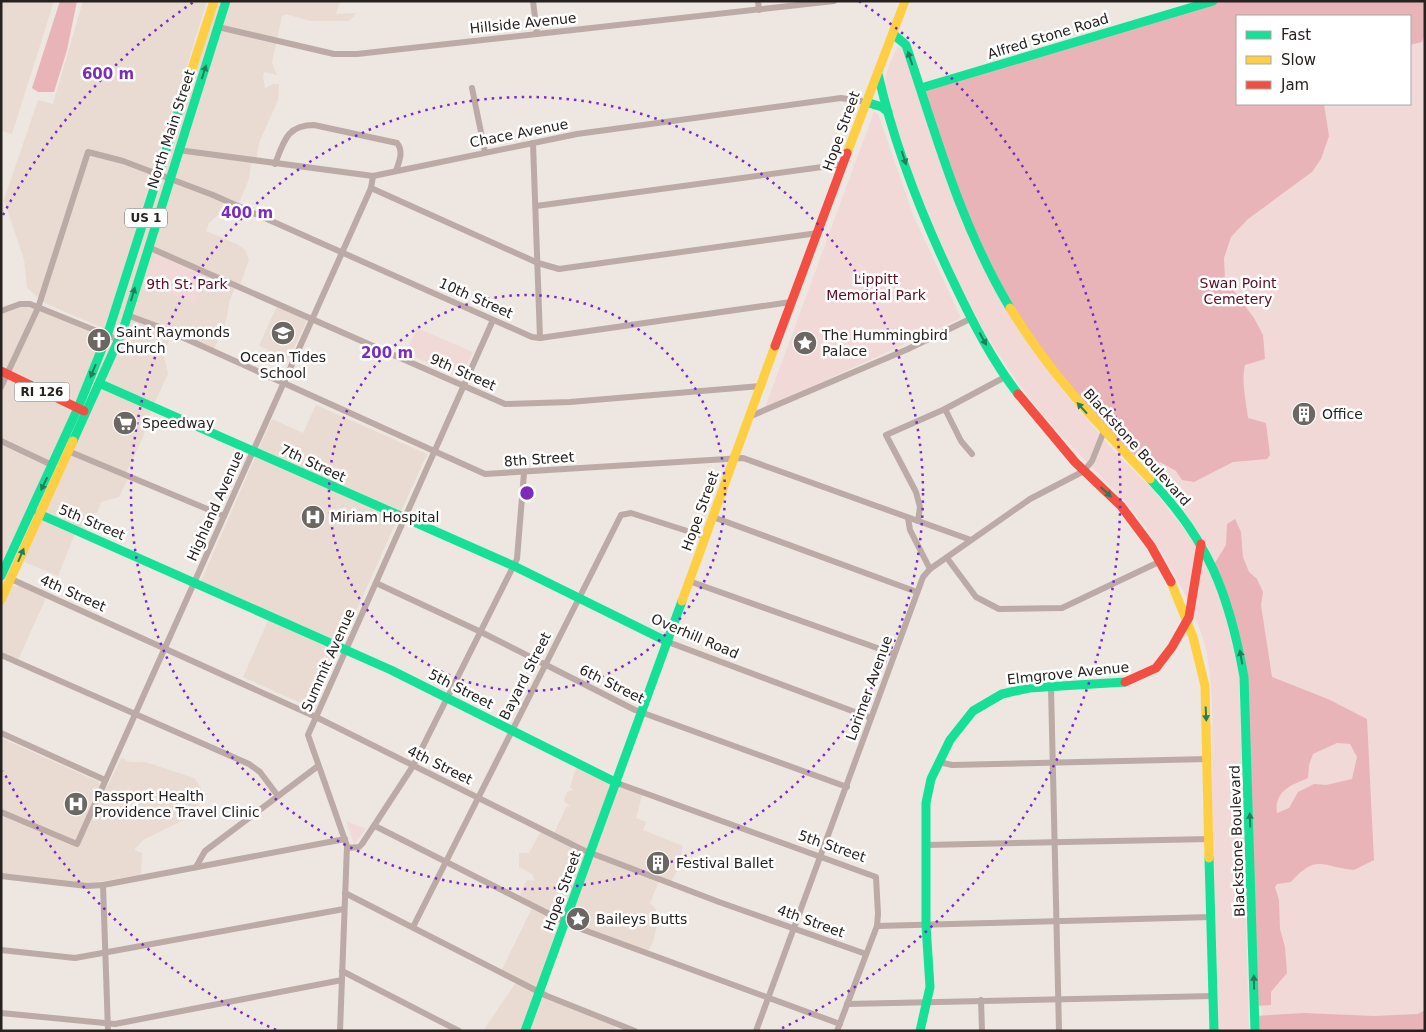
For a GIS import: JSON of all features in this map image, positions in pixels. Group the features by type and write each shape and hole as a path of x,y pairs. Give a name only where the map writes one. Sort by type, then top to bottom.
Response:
{"main road":[{"name":"US 1","path":"207,26 214,1"},
{"name":"US 1","path":"218,26 226,1"},
{"name":"Hope Street","path":"525,1031 643,712 791,302 819,233 905,1"},
{"name":"Alfred Stone Road","path":"921,88 1190,4 1213,1"},
{"path":"207,26 218,26"},
{"name":"North Main Street","path":"1,600 6,577 107,336 207,26"},
{"name":"North Main Street","path":"6,577 39,514 101,384 119,340 218,26"},
{"name":"Blackstone Boulevard","path":"893,34 906,45 956,196 997,286 1024,331 1053,373 1104,431 1155,483 1201,544 1226,598 1237,634 1244,677 1255,1031"},
{"name":"Blackstone Boulevard","path":"878,73 888,112 928,228 972,318 1005,377 1050,435 1120,506 1161,561 1179,596 1205,686 1214,1031"},
{"path":"866,102 882,107 888,112"},
{"name":"RI 126","path":"3,373 87,412"},
{"name":"7th Street","path":"101,384 514,566"},
{"name":"5th Street","path":"39,514 346,650 447,697 617,783"},
{"name":"Elmgrove Avenue","path":"920,1031 930,987 926,925 928,793 931,779 939,762 961,723 987,701 1002,694 1017,690 1051,687 1121,684 1143,676 1156,668 1172,647 1187,619 1201,544"},
{"name":"Overhill Road","path":"514,566 668,642"}],"street":[{"path":"533,1 537,34"},
{"path":"758,1 759,10"},
{"name":"Hillside Avenue","path":"218,26 345,55 834,1"},
{"path":"472,88 486,152"},
{"name":"Chace Avenue","path":"178,150 373,176 586,133 841,98 866,102"},
{"path":"275,164 289,134 294,128 301,125 314,125 397,143 400,147 401,155 396,171"},
{"path":"533,143 540,338"},
{"name":"10th Street","path":"38,308 88,152 123,161 213,195 532,337 540,338 791,302"},
{"path":"536,206 844,164"},
{"name":"Highland Avenue","path":"1,812 77,844 313,319 371,188 373,176"},
{"path":"371,188 538,263 559,269 819,233"},
{"name":"9th Street","path":"148,247 506,404 570,402 761,386"},
{"path":"1,311 20,304 30,304 119,340"},
{"path":"1,387 3,373 38,308"},
{"name":"8th Street","path":"127,315 162,328 485,474 735,459 750,460 971,540"},
{"path":"751,416 908,349 972,318"},
{"name":"Summit Avenue","path":"340,1031 347,848 308,740 316,717 494,320"},
{"path":"918,522 920,507 916,492 886,435 945,409 1005,377"},
{"path":"945,409 961,441 972,454"},
{"path":"1084,471 1092,460 1104,431"},
{"path":"1,441 52,465"},
{"path":"68,450 224,516"},
{"name":"Lorimer Avenue","path":"756,1031 923,577 930,569 1030,498 1084,471"},
{"path":"347,848 359,847 414,766 518,559 524,473"},
{"name":"Bayard Street","path":"413,928 618,519 624,513 631,513 706,537"},
{"path":"712,517 917,592"},
{"path":"908,518 910,530 930,569"},
{"path":"947,558 976,597 998,609 1062,608 1161,561"},
{"name":"4th Street","path":"6,577 316,717 591,853 866,954"},
{"path":"689,581 894,654"},
{"name":"6th Street","path":"376,584 480,632 643,712 847,787"},
{"name":"Overhill Road","path":"668,642 871,718"},
{"path":"1,655 249,764 260,772 278,796"},
{"path":"1051,687 1059,1031"},
{"path":"1,733 105,780"},
{"path":"939,762 952,765 1208,759"},
{"path":"196,867 205,851 318,766"},
{"name":"5th Street","path":"617,783 876,877 878,914 876,926"},
{"path":"375,826 566,922 839,1028 876,926 1212,917"},
{"path":"1,876 86,886 103,885 345,839"},
{"path":"926,845 1210,840"},
{"path":"103,885 108,1031"},
{"path":"345,893 539,992 635,1031"},
{"path":"1,950 71,958 344,909"},
{"path":"342,971 459,1031"},
{"path":"1,1013 115,1024 342,980"},
{"path":"847,1004 927,1004 981,1000 1214,996"},
{"path":"981,1000 982,1031"},
{"path":"611,1031 613,1023"}],"shaded area":[{"path":"1,1 54,1 12,134 1,131"},
{"path":"60,1 77,1 67,50 54,92 38,92 32,88"},
{"path":"83,1 207,1 105,329 45,303 27,288 24,259 4,200 38,100 53,104"},
{"path":"214,1 340,1 336,14 357,13 349,21 310,21 286,14 282,16 272,63 277,75 264,72 263,77 265,88 273,84 279,84 278,100 259,143 256,163 251,164 249,179 238,205 224,202 219,214 209,223 206,231 237,244 245,250 249,259 240,285 236,286 230,299 225,326 212,353 170,336 164,356 168,374 153,406 143,437 126,473 129,477 119,497 101,502 97,513 90,519 84,533 76,531 58,576 20,560 12,582 13,586 28,586 47,596 17,662 1,655 1,603 7,586 1,586 1,313 25,304 108,337"},
{"path":"1218,1 1425,1 1425,34 1422,42 1411,45 1411,15 1236,15 1236,105 1324,105 1329,136 1321,159 1312,172 1248,219 1231,237 1224,258 1225,279 1254,318 1263,335 1265,359 1245,365 1244,384 1248,418 1266,423 1270,455 1267,459 1233,462 1194,482 1182,480 1176,471 1160,462 1152,469 1133,454 1089,411 1042,360 966,219 922,90"},
{"name":"Ocean Tides School","path":"277,306 307,320 289,359 259,346"},
{"name":"Miriam Hospital","path":"316,405 427,454 312,708 243,677 272,612 201,581 272,419 303,433"},
{"path":"1235,519 1241,532 1243,557 1249,572 1257,579 1263,592 1261,605 1272,677 1328,699 1367,719 1374,860 1354,870 1320,864 1314,865 1307,867 1291,882 1277,884 1275,887 1279,900 1280,929 1285,947 1287,973 1271,992 1271,1005 1255,1006 1244,677 1213,566 1226,545 1227,524","holes":["1337,743 1350,744 1357,757 1352,779 1326,785 1314,784 1298,792 1289,808 1277,813 1278,799 1281,794 1290,786 1308,778 1309,765 1313,754"]},
{"path":"1,738 108,786 121,758 130,762 145,762 194,778 201,788 201,802 188,818 143,840 134,850 142,853 141,875 71,886 1,875"},
{"path":"577,765 642,795 636,818 646,822 643,830 683,846 677,871 670,883 659,881 650,903 656,909 655,914 659,917 653,942 646,955 567,925 541,997 615,1026 615,1031 483,1031 517,981 502,970 532,908 518,898 527,880 535,881 532,874 519,867 519,853 529,853 541,831 553,836 566,807 570,806 564,801 567,792 573,790 570,787"},
{"path":"1425,1010 1425,1031 1255,1031 1255,1016 1304,1013 1374,1016 1418,1014"}],"green space":[{"name":"Swan Point Cemetery","path":"1235,1 1425,1 1425,1031 1262,1031 1254,728 1240,630 1209,549 1160,475 1097,415"},
{"path":"898,47 904,48 1053,378 1113,450 1156,493 1190,537 1211,570 1221,596 1239,675 1249,1031 1218,1031 1212,822 1212,712 1209,670 1202,635 1179,583 1139,518 1045,417 1000,356 962,291 930,222 892,116 885,83"},
{"name":"Lippitt Memorial Park","path":"874,112 878,114 914,217 961,318 765,408"},
{"name":"9th St. Park","path":"155,254 207,276 195,304 164,291 165,288 145,281"},
{"path":"417,328 473,352 460,378 406,353"},
{"path":"346,821 366,829 354,844"}],"traffic: fast":[{"path":"73,441 123,330 226,1"},
{"path":"921,88 1213,1"},
{"path":"893,34 906,45 963,212 977,245 1010,308"},
{"path":"878,74 901,155 931,234 991,355 1018,394"},
{"path":"1,576 78,408 107,336 189,78"},
{"path":"866,102 882,107 888,112"},
{"path":"101,384 514,566 668,642"},
{"path":"1150,479 1187,524 1214,570 1231,620 1244,677 1255,1031"},
{"path":"39,514 391,670 617,783"},
{"path":"525,1031 682,601"},
{"path":"920,1031 930,987 926,925 926,803 931,779 950,740 973,711 1002,694 1029,688 1125,682"},
{"path":"1209,858 1214,1031"}],"traffic: slow":[{"path":"189,78 214,1"},
{"path":"847,153 905,1"},
{"path":"1010,308 1058,377 1150,479"},
{"path":"682,601 775,346"},
{"path":"1,600 73,441"},
{"path":"1171,582 1193,637 1205,686 1209,858"}],"traffic: jam":[{"path":"775,346 847,153"},
{"path":"1,371 84,411"},
{"path":"1018,394 1075,462 1121,506 1151,546 1171,582"},
{"path":"1125,682 1156,668 1172,647 1189,617 1201,544"}],"place":[{"name":"Ocean Tides School","path":"283,333"},
{"name":"Saint Raymonds Church","path":"99,340"},
{"name":"The Hummingbird Palace","path":"805,343"},
{"name":"Office","path":"1304,414"},
{"name":"Speedway","path":"125,423"},
{"name":"Miriam Hospital","path":"313,517"},
{"name":"Passport Health Providence Travel Clinic","path":"76,804"},
{"name":"Festival Ballet","path":"658,863"},
{"name":"Baileys Butts","path":"578,919"}]}
